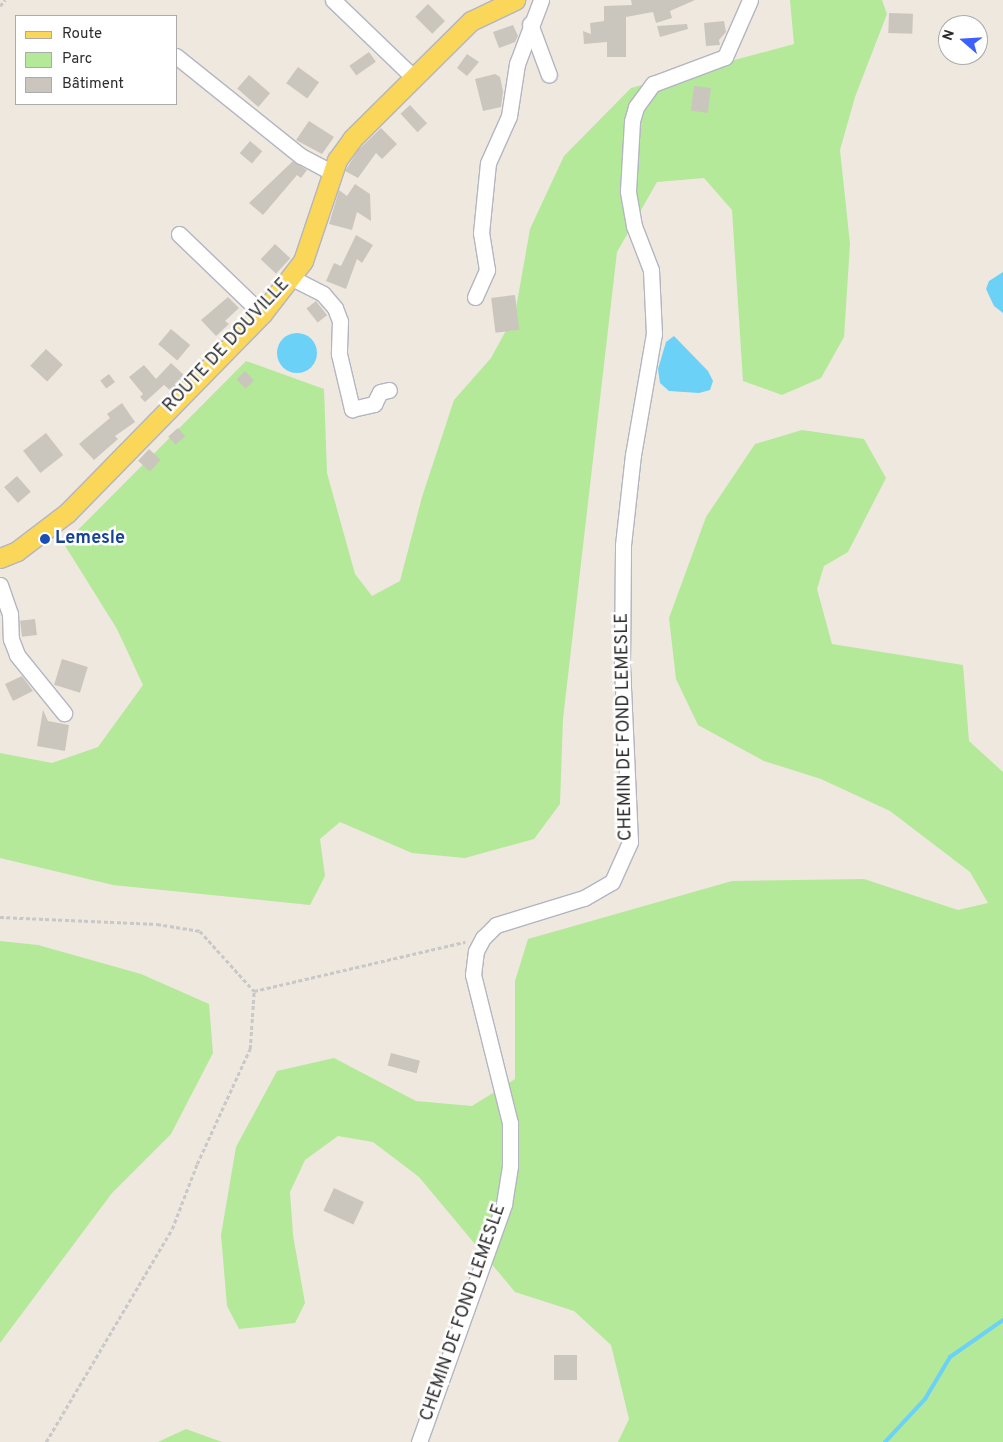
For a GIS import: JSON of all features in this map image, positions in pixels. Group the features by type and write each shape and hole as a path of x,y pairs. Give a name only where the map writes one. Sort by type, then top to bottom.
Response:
{"main road":[{"name":"ROUTE DE DOUVILLE","path":"0,558 17,551 67,513 262,314 292,278 303,261 337,160 352,139 471,21 514,0"}],"street":[{"path":"333,0 413,77"},
{"path":"475,297 487,270 481,233 488,163 509,116 516,64 530,24 541,0"},
{"name":"CHEMIN DE FOND LEMESLE","path":"419,1442 504,1204 510,1165 510,1123 473,975 476,951 483,938 496,926 584,898 612,882 630,842 622,663 623,545 633,455 654,334 651,270 634,226 628,191 632,121 636,107 653,84 725,57 750,0"},
{"path":"530,24 548,75"},
{"path":"178,58 300,156 333,173"},
{"path":"179,234 262,314"},
{"path":"292,278 324,294 335,308 340,321 339,354 352,409 374,404 380,392 389,390"},
{"path":"0,586 10,614 5,640 25,668 64,713"}],"path":[{"path":"0,6 5,0"},
{"path":"0,917 157,924 200,931 254,991 250,1049 197,1164 172,1229 46,1442"},
{"path":"254,991 483,938"}],"green space":[{"path":"790,0 882,0 887,14 855,97 840,150 850,244 844,337 821,378 782,395 743,381 732,210 704,178 657,182 617,252 563,719 560,804 534,839 465,858 412,853 340,822 320,839 325,876 310,905 113,885 0,858 0,753 52,763 98,747 143,685 117,629 64,544 246,361 324,389 327,473 355,574 372,596 400,581 422,497 454,400 491,358 515,314 530,229 564,156 631,88 794,44"},
{"path":"802,430 864,439 886,478 848,552 824,566 817,589 832,644 963,665 969,741 1003,772 1003,1442 618,1442 629,1419 611,1345 574,1311 515,1292 419,1177 373,1142 338,1136 305,1160 290,1192 293,1235 305,1303 295,1323 239,1329 227,1306 221,1235 236,1147 277,1071 334,1058 416,1101 472,1106 515,1079 515,981 528,939 732,881 864,879 958,910 988,903 970,872 890,811 821,779 764,761 698,725 676,679 669,618 706,517 755,444"},
{"path":"0,941 38,945 141,974 209,1004 213,1053 171,1134 112,1193 0,1343"},
{"path":"186,1429 222,1442 158,1442"}],"water":[{"path":"1003,272 1003,313 994,306 986,289 989,281"},
{"path":"301,333 308,336 314,342 317,353 316,361 308,370 301,373 293,373 286,370 278,361 277,349 280,342 289,334"},
{"path":"674,336 708,371 713,381 710,390 699,393 669,391 660,383 658,369 666,342"}],"building":[{"path":"631,0 695,0 670,11 672,18 656,23 653,12 626,17 626,57 607,57 607,42 584,44 583,31 591,34 590,23 604,21 604,6 632,5"},
{"path":"428,4 445,21 432,34 415,17"},
{"path":"889,13 913,14 912,34 888,33"},
{"path":"724,21 726,32 719,40 720,45 706,46 704,23"},
{"path":"687,24 688,29 660,37 657,26"},
{"path":"513,25 518,36 515,42 499,48 493,32"},
{"path":"369,52 376,62 356,76 349,66"},
{"path":"467,54 479,62 467,76 457,68"},
{"path":"298,67 319,82 307,98 286,83"},
{"path":"495,74 500,77 503,91 501,107 483,111 475,79"},
{"path":"249,75 270,93 258,107 237,89"},
{"path":"694,86 711,88 708,113 691,111"},
{"path":"410,105 427,123 418,132 400,114"},
{"path":"309,121 334,137 322,154 296,140"},
{"path":"381,128 397,144 382,159 376,153 358,178 345,171 358,150"},
{"path":"250,141 262,151 252,164 240,153"},
{"path":"293,161 307,170 301,178 297,175 263,215 249,203"},
{"path":"355,184 370,194 371,221 357,212 352,230 329,224 339,190 347,196"},
{"path":"356,235 373,245 362,263 357,259 346,289 326,281 334,263 341,266"},
{"path":"275,244 290,258 276,274 261,259"},
{"path":"515,295 519,330 495,333 491,298"},
{"path":"228,297 239,308 225,321 229,324 216,336 201,320"},
{"path":"316,301 327,315 318,323 307,308"},
{"path":"171,329 190,345 177,360 158,344"},
{"path":"46,349 63,365 47,382 30,366"},
{"path":"171,363 185,376 171,391 164,385 145,402 140,397 143,394 129,377 144,365 156,379"},
{"path":"245,371 254,380 246,389 237,379"},
{"path":"109,374 115,382 106,389 100,381"},
{"path":"122,403 135,422 115,436 118,439 94,460 79,444 110,418 107,414"},
{"path":"178,428 185,436 175,445 168,437"},
{"path":"46,433 63,455 40,473 23,451"},
{"path":"149,449 161,460 150,472 138,461"},
{"path":"17,476 31,492 18,503 4,487"},
{"path":"35,619 37,635 22,637 20,621"},
{"path":"62,659 88,667 80,693 54,685"},
{"path":"22,676 33,691 13,701 5,684"},
{"path":"43,710 48,721 69,725 65,751 37,746"},
{"path":"391,1053 420,1061 417,1073 388,1066"},
{"path":"334,1188 364,1202 353,1225 323,1211"},
{"path":"554,1355 577,1355 577,1380 554,1380"}],"waterway":[{"path":"885,1442 925,1399 950,1357 1003,1320"}],"place":[{"name":"Lemesle","path":"45,539"}]}
